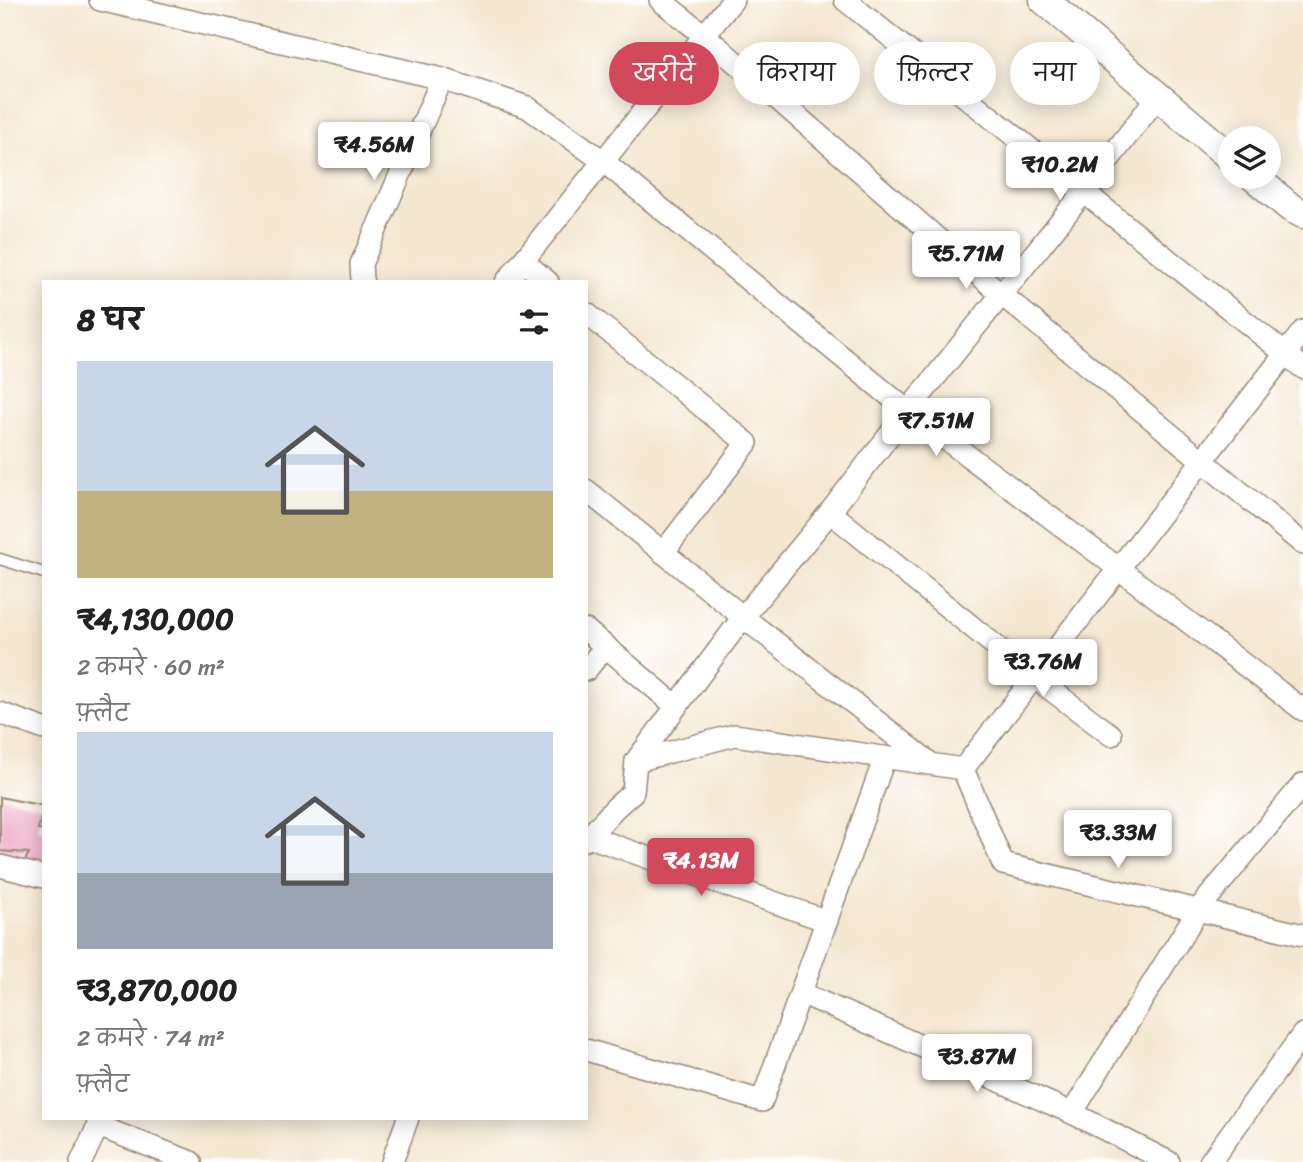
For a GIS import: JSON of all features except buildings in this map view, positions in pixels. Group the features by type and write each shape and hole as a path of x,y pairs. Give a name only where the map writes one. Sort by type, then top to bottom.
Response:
{"street":[{"path":"100,0 442,79 527,107 603,161 908,411 1303,710"},
{"path":"660,0 704,35 1001,294 1303,544"},
{"path":"508,280 733,0"},
{"path":"845,0 1303,369"},
{"path":"1044,0 1218,147"},
{"path":"362,280 361,264 442,79"},
{"path":"827,921 588,838 633,792 636,761 743,617 831,512 1158,96"},
{"path":"1268,189 1291,208 1303,214"},
{"path":"523,261 546,280"},
{"path":"588,315 747,443 663,552"},
{"path":"963,769 1303,331"},
{"path":"588,492 932,764"},
{"path":"831,512 1111,736"},
{"path":"588,632 676,706"},
{"path":"588,668 606,646"},
{"path":"0,713 42,728"},
{"path":"636,761 735,735 963,769"},
{"path":"588,1051 762,1101 885,757"},
{"path":"963,769 1003,864 1303,934"},
{"path":"1072,1113 1198,910 1303,784"},
{"path":"0,866 42,876"},
{"path":"801,993 1072,1113 1170,1162"},
{"path":"1210,1162 1303,1034"},
{"path":"391,1162 407,1120"},
{"path":"81,1162 97,1122 191,1162"}],"lane":[{"path":"0,559 42,572"}]}
